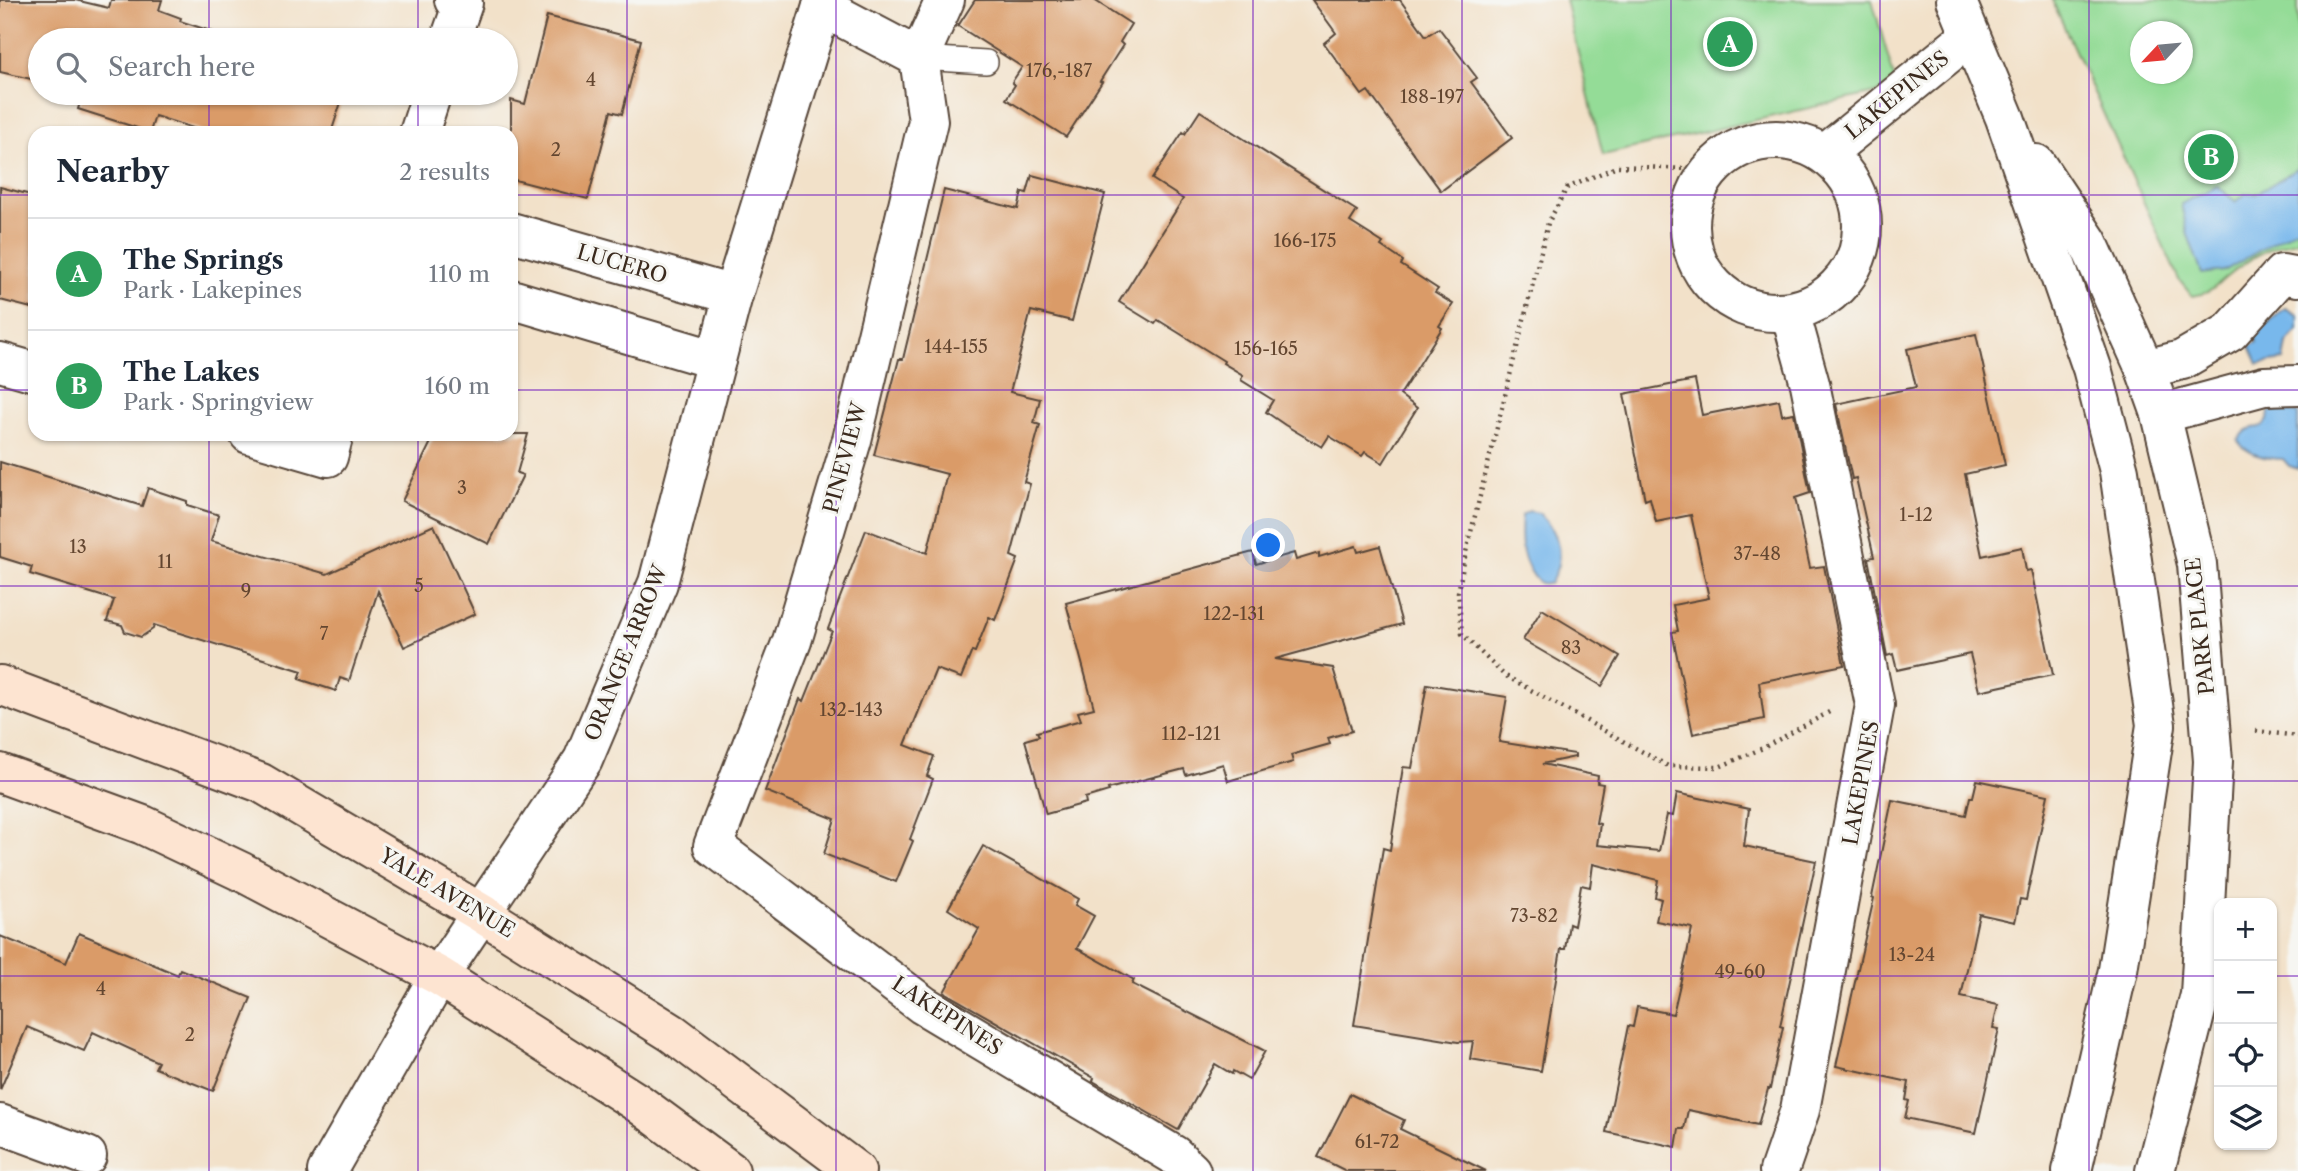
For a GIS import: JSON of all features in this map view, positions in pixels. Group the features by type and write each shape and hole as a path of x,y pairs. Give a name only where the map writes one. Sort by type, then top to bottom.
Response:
{"main road":[{"name":"YALE AVENUE","path":"0,685 261,783 481,913 673,1033 856,1171"},
{"path":"0,773 143,825 242,872 439,976 638,1103 730,1171"}],"street":[{"path":"453,0 463,3 454,28"},
{"path":"823,4 919,58 945,0"},
{"name":"PARK PLACE","path":"1956,0 2005,118 2092,368 2119,471 2156,725 2118,970 2072,1171"},
{"name":"ORANGE ARROW","path":"327,1171 439,976 583,760 658,583 733,295 823,4"},
{"name":"LAKEPINES","path":"1825,154 1970,36"},
{"name":"PINEVIEW","path":"713,846 792,641 852,439 928,121 919,58"},
{"path":"421,126 428,105"},
{"name":"PARK PLACE","path":"2005,118 2088,242 2145,369 2161,414 2197,564 2213,761 2200,995 2155,1171"},
{"name":"LAKEPINES","path":"1781,140 1806,145 1825,154 1849,180 1860,206 1863,234 1855,262 1840,286 1817,303 1790,312 1764,312 1739,304 1717,289 1701,268 1692,244 1690,218 1697,192 1711,170 1731,153 1755,142 1781,140"},
{"name":"LUCERO","path":"518,234 733,295"},
{"path":"2145,369 2182,360 2230,332 2282,274 2298,277"},
{"path":"518,301 716,360"},
{"name":"LAKEPINES","path":"1779,1171 1800,1110 1875,705 1810,384 1790,312"},
{"path":"0,362 28,370"},
{"path":"2161,414 2264,386 2298,385"},
{"path":"273,441 328,457 332,441"},
{"name":"LAKEPINES","path":"713,846 923,1005 1174,1155 1191,1171"},
{"path":"0,1124 87,1156"}],"lane":[{"path":"919,58 986,62"}],"path":[{"path":"1711,170 1618,166 1567,188 1548,223 1466,552 1458,592 1462,634 1504,675 1668,766 1719,767 1763,748 1834,709 1875,705"},
{"path":"2256,731 2298,736"}],"green space":[{"path":"1565,0 1872,0 1897,88 1603,155"},
{"path":"2052,0 2298,0 2298,241 2280,245 2253,258 2213,289 2192,296 2179,280"}],"water":[{"path":"2298,168 2298,228 2224,271 2202,274 2188,235 2181,204 2217,186 2236,202 2246,193 2256,194"},
{"path":"2285,308 2298,315 2298,330 2287,343 2284,360 2258,364 2250,346 2257,342 2254,335"},
{"path":"2269,411 2298,414 2298,469 2289,466 2283,459 2252,453 2238,441 2248,430 2262,427 2268,420"},
{"path":"1529,511 1539,513 1546,521 1558,547 1558,565 1550,584 1540,583 1525,560 1521,534 1522,515"}],"building":[{"path":"0,0 75,0 109,8 111,0 162,0 159,10 201,28 28,28 28,78 0,72"},
{"path":"975,0 1094,0 1131,24 1120,42 1123,45 1100,81 1102,82 1066,137 1006,99 1015,85 1012,82 1022,67 958,26"},
{"path":"1312,0 1400,0 1426,36 1439,28 1477,78 1471,82 1512,138 1441,191 1368,91 1362,95 1324,43 1336,33"},
{"path":"547,16 641,40 622,114 611,111 588,199 518,181 518,126 511,126 511,105 518,105 518,102 525,104"},
{"path":"79,105 340,105 333,126 187,126 155,116 152,126 131,126 78,109"},
{"path":"1200,111 1357,211 1350,222 1383,243 1381,246 1403,261 1401,265 1438,289 1435,293 1453,304 1439,326 1442,328 1400,395 1417,408 1383,463 1365,452 1362,456 1329,436 1322,447 1285,425 1266,412 1273,400 1241,380 1243,375 1158,320 1155,324 1119,302 1183,199 1152,179"},
{"path":"1032,175 1105,194 1072,321 1031,311 1010,392 1040,399 1034,423 1040,425 1024,482 1030,484 1011,556 1018,559 995,620 989,617 961,678 936,669 905,745 934,756 927,776 933,779 910,839 913,841 896,882 824,854 835,819 765,791 800,699 804,701 832,631 828,629 866,530 927,553 947,474 874,455 899,359 903,359 944,190 1018,209 1022,192 1027,193"},
{"path":"0,187 28,194 28,307 0,300"},
{"path":"1976,334 2005,465 1965,474 1982,556 2022,547 2026,571 2031,570 2053,675 1979,691 1970,654 1897,670 1893,654 1887,656 1868,558 1874,557 1856,478 1852,479 1836,404 1916,387 1907,349"},
{"path":"1695,380 1702,415 1779,400 1782,415 1794,413 1810,493 1795,498 1810,568 1824,566 1844,665 1759,682 1764,719 1693,734 1672,632 1678,631 1673,605 1709,598 1691,515 1656,522 1650,498 1645,500 1624,394"},
{"path":"518,434 528,434 517,473 523,475 489,544 402,501 432,441 518,441"},
{"path":"0,462 142,506 148,488 187,501 187,505 219,515 211,541 327,574 434,525 475,614 404,647 378,591 349,681 340,678 336,691 299,679 302,671 154,625 153,629 141,637 125,632 122,625 107,621 114,600 30,574 32,567 0,557"},
{"path":"1356,546 1358,552 1380,546 1402,624 1275,659 1333,668 1352,731 1328,738 1330,744 1291,755 1293,762 1228,781 1223,764 1186,775 1184,769 1108,789 1109,791 1085,798 1086,803 1046,814 1025,740 1039,736 1037,732 1081,720 1078,712 1094,708 1066,603 1253,552 1256,564 1294,553 1296,560 1319,553 1319,557"},
{"path":"1542,609 1620,656 1602,686 1523,640"},
{"path":"1427,684 1507,697 1499,742 1575,754 1575,757 1542,764 1598,776 1597,783 1603,784 1596,823 1600,824 1597,845 1659,851 1667,815 1673,816 1677,793 1749,809 1744,846 1816,861 1780,1026 1783,1027 1770,1089 1758,1125 1688,1110 1684,1129 1679,1129 1676,1147 1606,1132 1628,1026 1633,1027 1637,1007 1673,1014 1687,954 1692,928 1656,921 1661,899 1655,897 1658,880 1593,864 1590,887 1581,885 1574,926 1569,924 1565,949 1561,949 1541,1071 1470,1059 1473,1041 1458,1042 1354,1025 1383,848 1390,850 1403,767 1412,768"},
{"path":"1977,780 2048,795 2026,900 2020,899 2015,922 1979,914 1961,997 1998,1005 1993,1028 1999,1029 1976,1133 1905,1118 1909,1082 1836,1066 1874,898 1872,897 1892,800 1966,815"},
{"path":"983,846 1078,899 1075,905 1094,916 1077,948 1134,980 1132,984 1265,1051 1249,1080 1215,1064 1178,1130 1093,1081 1094,1078 944,992 979,929 948,909"},
{"path":"79,933 178,975 180,969 251,998 213,1091 155,1068 158,1062 93,1032 84,1051 27,1027 0,1090 0,936 66,963"},
{"path":"1350,1094 1404,1120 1400,1129 1486,1171 1346,1171 1318,1157"}],"place":[{"name":"The Springs","path":"1730,44"},
{"name":"The Lakes","path":"2211,157"}]}
